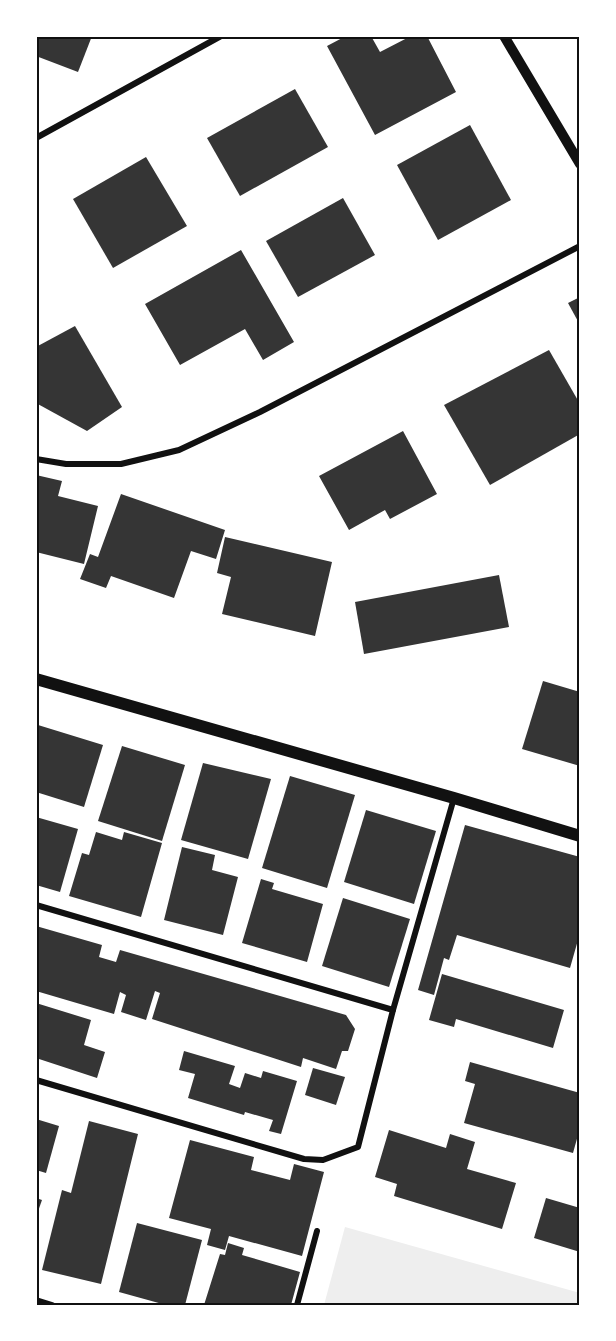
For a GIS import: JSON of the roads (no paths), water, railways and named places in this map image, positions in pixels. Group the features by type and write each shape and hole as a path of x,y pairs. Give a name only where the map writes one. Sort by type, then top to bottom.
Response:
{"main road":[{"path":"36,679 580,836"}],"street":[{"path":"36,138 220,36"},
{"path":"504,36 580,164"},
{"path":"36,459 66,464 121,465 179,450 260,412 580,246"},
{"path":"36,1080 304,1159 323,1160 358,1147 393,1010 454,798"},
{"path":"36,905 393,1010"},
{"path":"297,1305 317,1231"},
{"path":"36,1300 52,1305"}]}
